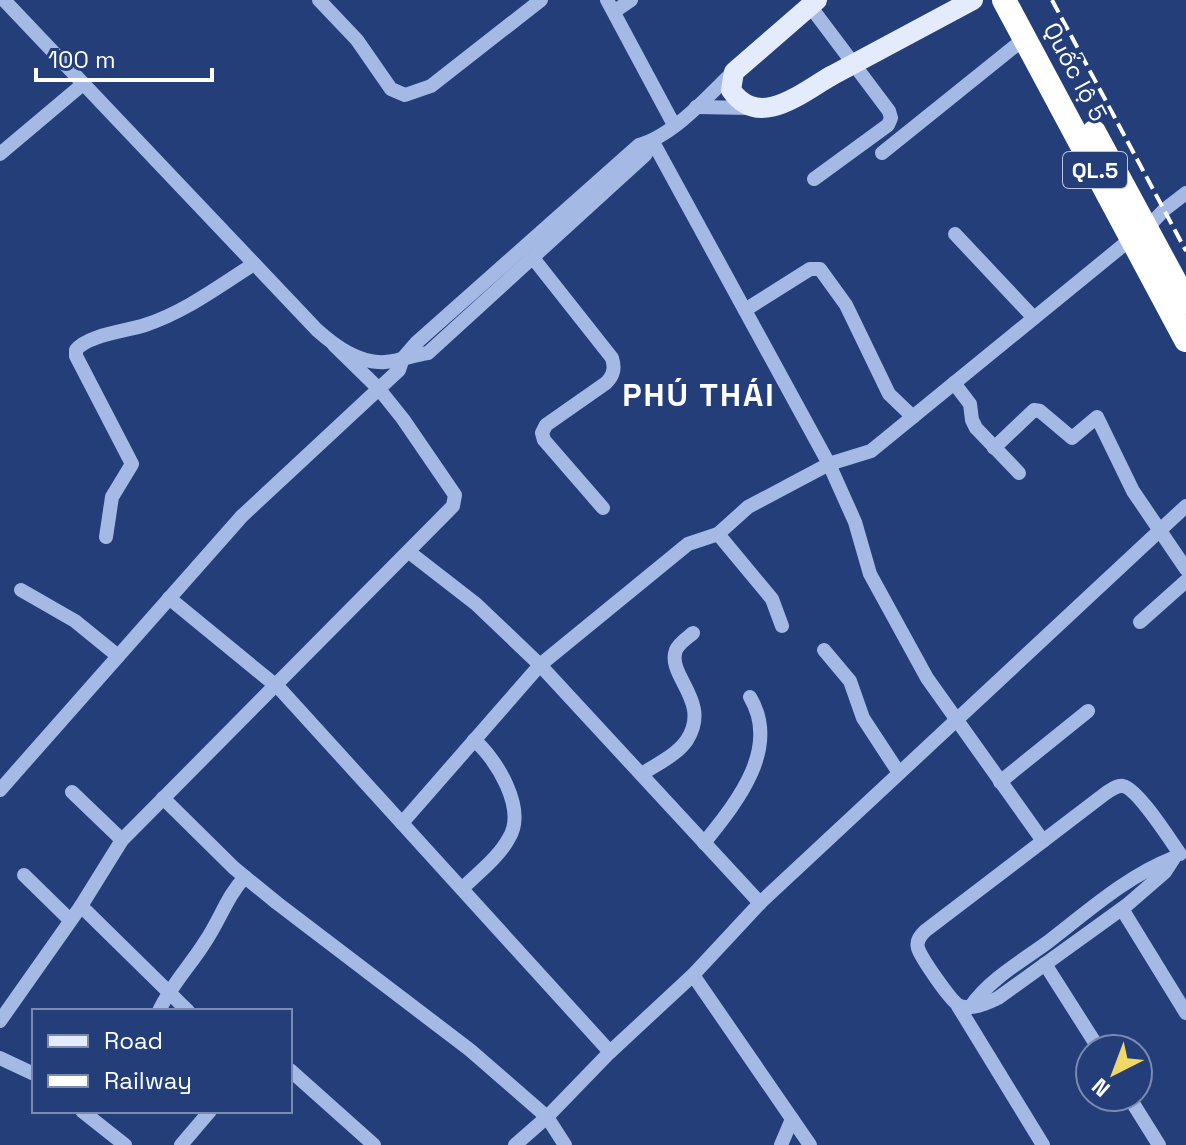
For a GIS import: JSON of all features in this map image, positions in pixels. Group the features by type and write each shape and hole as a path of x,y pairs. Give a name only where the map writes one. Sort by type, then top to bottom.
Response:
{"highway":[{"name":"Quốc lộ 5","path":"1004,0 1139,233 1186,302"},
{"name":"Quốc lộ 5","path":"1023,0 1139,233 1186,340"}],"main road":[{"path":"813,3 734,72 731,90 742,103 751,108 777,107 973,0"}],"street":[{"path":"0,1021 81,906 122,840 409,552 453,506 455,495 379,389 254,264 4,0"},
{"path":"319,0 357,40 391,89 405,95 431,86 541,0"},
{"path":"631,0 611,6 674,125"},
{"path":"813,3 891,118 888,125 814,179"},
{"path":"882,153 1025,38"},
{"path":"334,345 357,357 383,363 428,353 645,155 653,142 734,72"},
{"path":"0,154 83,84"},
{"path":"696,107 751,108"},
{"path":"653,142 829,464 855,522 870,574 927,678 1043,841"},
{"path":"0,790 242,516 399,370 403,358 639,145 653,142"},
{"path":"402,823 540,665 688,544 718,534 748,507 829,464 871,451 1164,210 1184,201"},
{"path":"955,234 1034,318"},
{"path":"533,258 612,358 614,365 611,378 606,383 546,425 542,433 544,440 603,508"},
{"path":"106,537 112,497 132,464 76,356 76,350 84,342 166,317 254,264"},
{"path":"745,310 810,269 820,269 846,305 889,394 913,417"},
{"path":"954,383 970,404 974,424 1019,473"},
{"path":"994,448 1034,410 1040,411 1072,438 1097,417 1133,491 1186,569"},
{"path":"515,1145 693,975 760,903 1186,506"},
{"path":"718,534 772,599 782,626"},
{"path":"409,552 476,604 540,665 760,903"},
{"path":"1140,622 1186,581"},
{"path":"21,590 75,621 118,656"},
{"path":"169,598 275,686 610,1052"},
{"path":"642,774 680,748 694,724 694,706 674,654 682,641 693,633"},
{"path":"824,650 850,681 863,718 899,773"},
{"path":"704,843 738,797 757,758 760,719 750,697"},
{"path":"1000,782 1088,711"},
{"path":"463,888 508,840 514,825 503,775 474,740"},
{"path":"1119,786 1125,786 1138,797 1180,854 1149,888 1122,909 984,1005 965,1006 952,1001 919,950 921,935 1119,786"},
{"path":"72,792 122,840"},
{"path":"163,798 245,877 470,1050 547,1117 565,1145"},
{"path":"965,1006 1117,890 1180,854"},
{"path":"24,875 70,920"},
{"path":"160,1009 169,990 206,942 230,895 245,877"},
{"path":"81,906 186,1009"},
{"path":"1122,909 1186,1013"},
{"path":"1045,964 1089,1033"},
{"path":"693,975 810,1145"},
{"path":"965,1006 1043,1145"},
{"path":"0,1058 32,1072"},
{"path":"292,1072 374,1145"},
{"path":"181,1145 208,1113"},
{"path":"1139,1113 1159,1145"},
{"path":"97,1116 125,1145"},
{"path":"781,1145 792,1119"}],"railway":[{"path":"1052,0 1186,251"}],"district":[{"name":"PHÚ THÁI","path":"699,395"}]}
